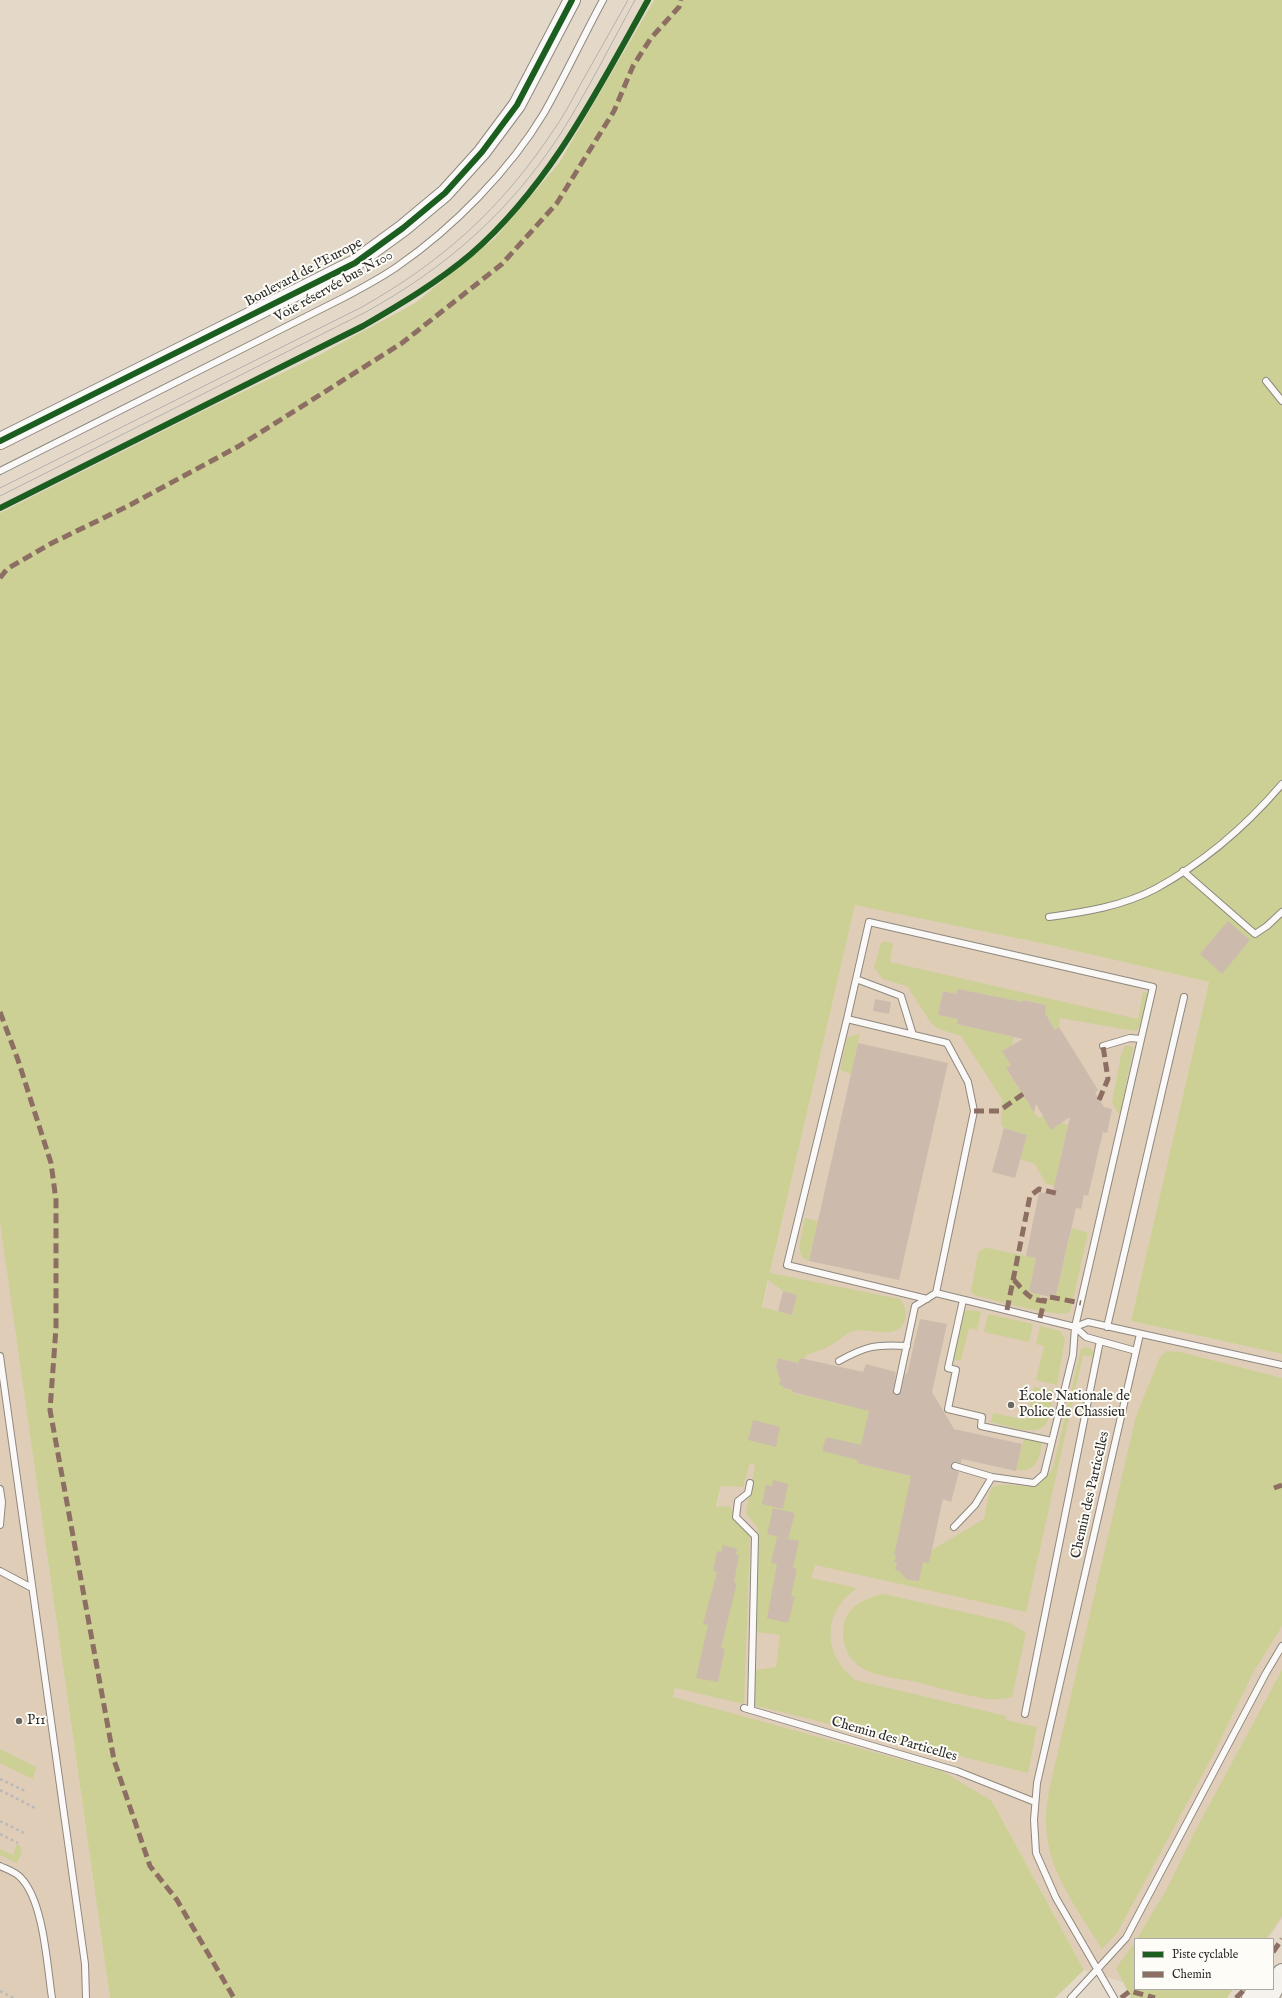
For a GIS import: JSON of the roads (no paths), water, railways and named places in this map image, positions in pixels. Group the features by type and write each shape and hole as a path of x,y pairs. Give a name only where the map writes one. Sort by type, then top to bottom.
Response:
{"main road":[{"path":"1274,1972 1282,1963"},
{"path":"1274,1988 1282,1973"},
{"path":"1251,1998 1258,1990"}],"street":[{"name":"Boulevard de l'Europe","path":"0,441 355,263 403,228 446,193 482,152 517,105 572,0"}],"lane":[{"name":"Voie réservée bus N100","path":"0,471 344,298 398,266 434,238 454,222 502,171 525,141 543,113 603,0"},
{"path":"1266,381 1282,401"},
{"path":"1049,917 1081,913 1131,899 1155,889 1209,853 1254,815 1282,784"},
{"path":"1183,871 1255,934 1267,926 1282,912"},
{"path":"927,1299 787,1265 869,922 1153,987 1075,1327 1073,1355 1044,1474 1034,1483 992,1477 955,1466"},
{"path":"856,979 901,996 913,1035"},
{"path":"1107,1327 1184,997"},
{"path":"847,1019 947,1043 968,1082 974,1111 936,1293 915,1306 897,1391"},
{"path":"1103,1046 1130,1038 1141,1039"},
{"path":"936,1293 1075,1327 1086,1337 1136,1351"},
{"path":"963,1300 948,1368 956,1370 948,1409 982,1417 981,1426 1052,1441"},
{"path":"1075,1327 1088,1322 1282,1365"},
{"name":"Chemin des Particelles","path":"1114,1998 1056,1898 1036,1853 1034,1820 1037,1783 1140,1334"},
{"path":"1025,1714 1100,1341"},
{"path":"839,1361 861,1349 886,1344 907,1346"},
{"path":"0,1356 85,1964 86,1998"},
{"path":"954,1528 975,1505 992,1477"},
{"path":"750,1483 748,1493 738,1501 736,1517 755,1536 751,1710"},
{"path":"0,1489 2,1502 0,1525"},
{"path":"0,1571 32,1588"},
{"path":"1071,1998 1126,1938 1266,1673 1282,1646"},
{"name":"Chemin des Particelles","path":"744,1708 957,1771 1035,1802"},
{"path":"0,1866 20,1876 30,1889 40,1921 52,1998"}],"tram line":[{"path":"0,488 362,307 419,271 444,252 491,209 513,185 533,159 564,115 628,0"},
{"path":"0,496 364,313 394,296 449,257 498,213 541,162 581,100 635,0"}],"place":[{"name":"École Nationale de Police de Chassieu","path":"1011,1405"},
{"name":"P11","path":"19,1721"}]}
